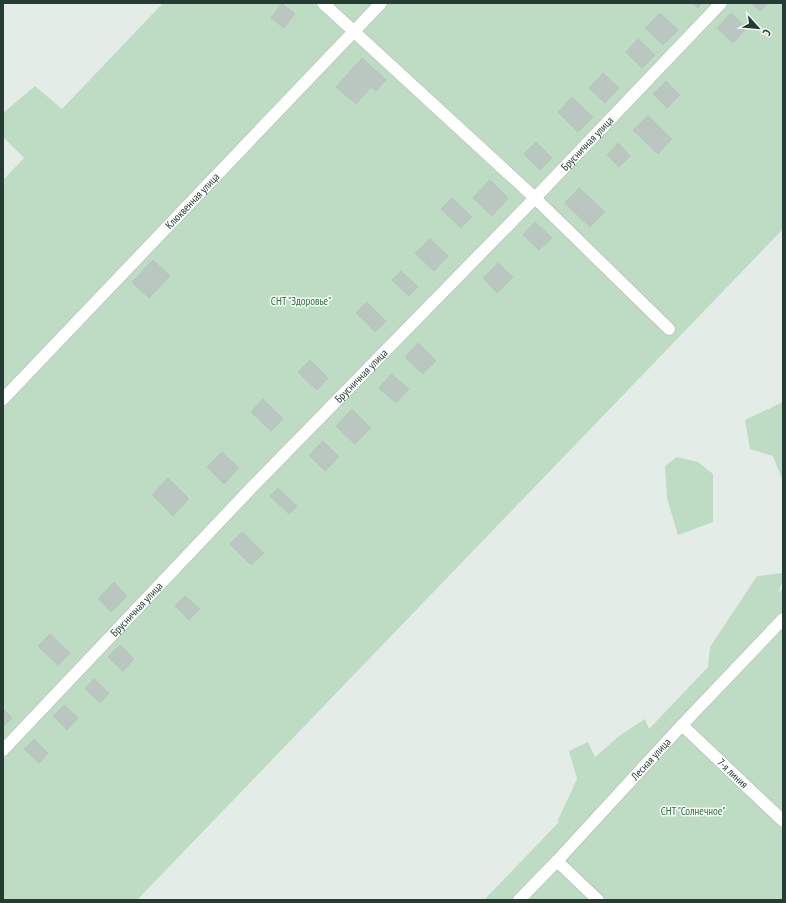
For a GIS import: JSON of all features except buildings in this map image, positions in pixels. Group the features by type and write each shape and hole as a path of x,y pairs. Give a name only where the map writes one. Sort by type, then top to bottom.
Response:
{"street":[{"path":"323,3 535,198 669,329"},
{"name":"Клюквенная улица","path":"3,399 381,3"},
{"name":"Брусничная улица","path":"3,750 256,483 535,198 721,3"},
{"name":"Лесная улица","path":"518,900 557,861 682,725 783,619"},
{"name":"7-я линия","path":"682,725 783,821"},
{"path":"557,861 598,900"}],"green space":[{"name":"СНТ \"Здоровье\"","path":"163,3 783,3 783,229 137,900 3,900 3,180 24,158 3,137 3,113 35,86 62,109"},
{"path":"783,402 783,482 773,456 750,449 745,420"},
{"path":"677,457 698,462 713,474 713,522 678,535 667,498 665,466"},
{"name":"СНТ \"Солнечное\"","path":"783,573 783,581 778,593 783,588 783,900 484,900 560,821 557,822 577,779 569,751 588,742 595,757 619,736 645,719 649,729 708,667 710,647 757,576"}]}
